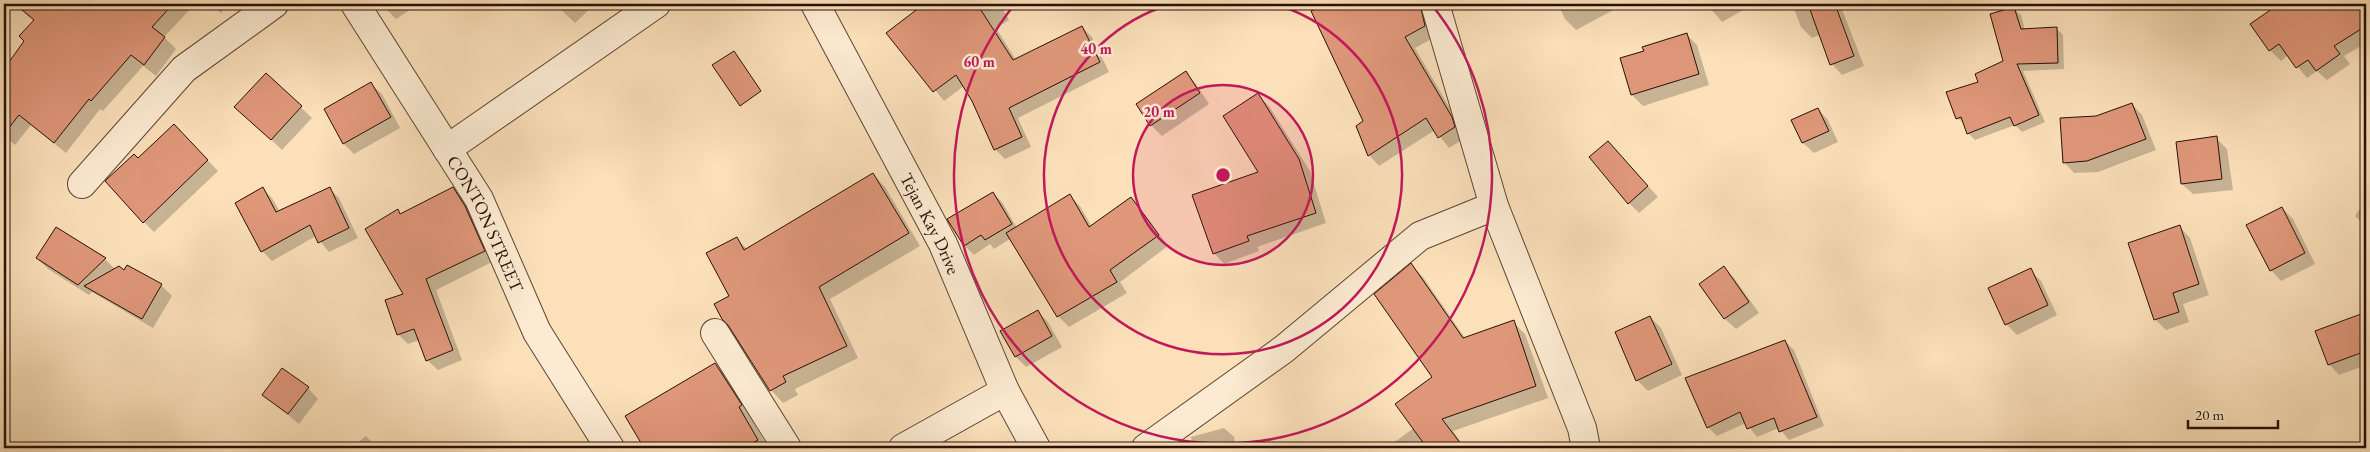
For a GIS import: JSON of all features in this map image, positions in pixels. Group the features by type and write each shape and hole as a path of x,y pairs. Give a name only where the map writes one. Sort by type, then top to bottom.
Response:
{"street":[{"path":"82,184 184,69 274,4"},
{"name":"CONTON STREET","path":"355,4 479,199 537,332 610,448"},
{"path":"447,149 656,4"},
{"name":"Tejan Kay Drive","path":"815,4 942,244 1005,391 1036,448"},
{"path":"1435,4 1494,206 1582,428 1586,448"},
{"path":"1146,448 1284,349 1420,236 1494,206"},
{"path":"715,333 787,448"},
{"path":"903,448 1005,391"}],"building":[{"path":"15,4 173,4 152,27 165,37 144,65 131,55 91,101 89,99 54,143 19,115 4,134 4,69 24,41 19,36 34,20"},
{"path":"924,4 977,4 1013,60 1082,26 1100,62 1009,108 1022,137 994,150 972,101 956,75 933,92 886,33"},
{"path":"1326,4 1420,4 1425,26 1405,37 1452,117 1455,127 1438,138 1426,118 1368,156 1356,126 1363,121 1311,11"},
{"path":"1808,4 1835,4 1854,56 1830,65"},
{"path":"2279,4 2366,4 2366,26 2334,46 2340,54 2316,71 2308,60 2296,68 2279,44 2269,51 2250,24"},
{"path":"2014,7 2021,29 2057,27 2058,63 2017,64 2039,115 2014,126 2010,117 1967,134 1961,117 1956,119 1946,92 1978,82 1975,74 2003,61 1990,14"},
{"path":"1687,33 1699,74 1631,95 1620,58 1644,51 1642,47"},
{"path":"734,51 761,91 740,106 712,65"},
{"path":"1186,71 1200,93 1150,126 1136,104"},
{"path":"266,73 302,106 271,140 234,107"},
{"path":"371,82 391,117 343,144 324,109"},
{"path":"1258,93 1299,159 1316,213 1247,236 1249,241 1213,254 1192,195 1258,172 1223,116"},
{"path":"2132,103 2146,139 2087,161 2063,163 2060,118 2096,116"},
{"path":"1818,108 1829,131 1802,143 1791,120"},
{"path":"174,124 208,160 143,223 105,181 134,154 138,158"},
{"path":"2217,136 2222,179 2181,184 2176,142"},
{"path":"1608,141 1648,186 1628,204 1589,157"},
{"path":"873,173 909,233 819,287 847,346 783,376 786,382 770,391 714,304 729,296 706,253 737,237 744,250"},
{"path":"263,187 276,212 330,187 349,228 318,243 310,225 261,252 235,203"},
{"path":"453,187 465,206 485,251 426,279 453,350 426,361 414,329 397,335 385,300 403,294 365,229 398,209 400,214"},
{"path":"993,192 1012,224 985,240 981,235 964,246 947,219"},
{"path":"1070,194 1089,227 1131,197 1159,235 1110,270 1117,282 1057,317 1006,233"},
{"path":"2282,207 2305,253 2270,271 2246,225"},
{"path":"2180,225 2199,284 2173,293 2179,312 2154,320 2128,243"},
{"path":"56,227 106,258 78,285 36,258"},
{"path":"1411,263 1463,338 1514,320 1536,386 1442,419 1464,448 1427,448 1395,404 1432,377 1374,294"},
{"path":"127,265 162,284 142,319 84,286 119,266 124,270"},
{"path":"1724,266 1749,302 1724,319 1699,284"},
{"path":"2031,268 2048,305 2005,325 1988,288"},
{"path":"1038,310 1052,336 1015,357 1000,331"},
{"path":"2361,314 2366,328 2366,351 2328,365 2315,331"},
{"path":"1650,316 1672,364 1636,381 1615,332"},
{"path":"1785,340 1817,417 1779,432 1774,418 1747,429 1740,412 1707,428 1685,378"},
{"path":"715,363 742,405 739,407 758,440 744,448 644,448 625,416"},
{"path":"282,368 309,387 288,414 262,395"}]}
